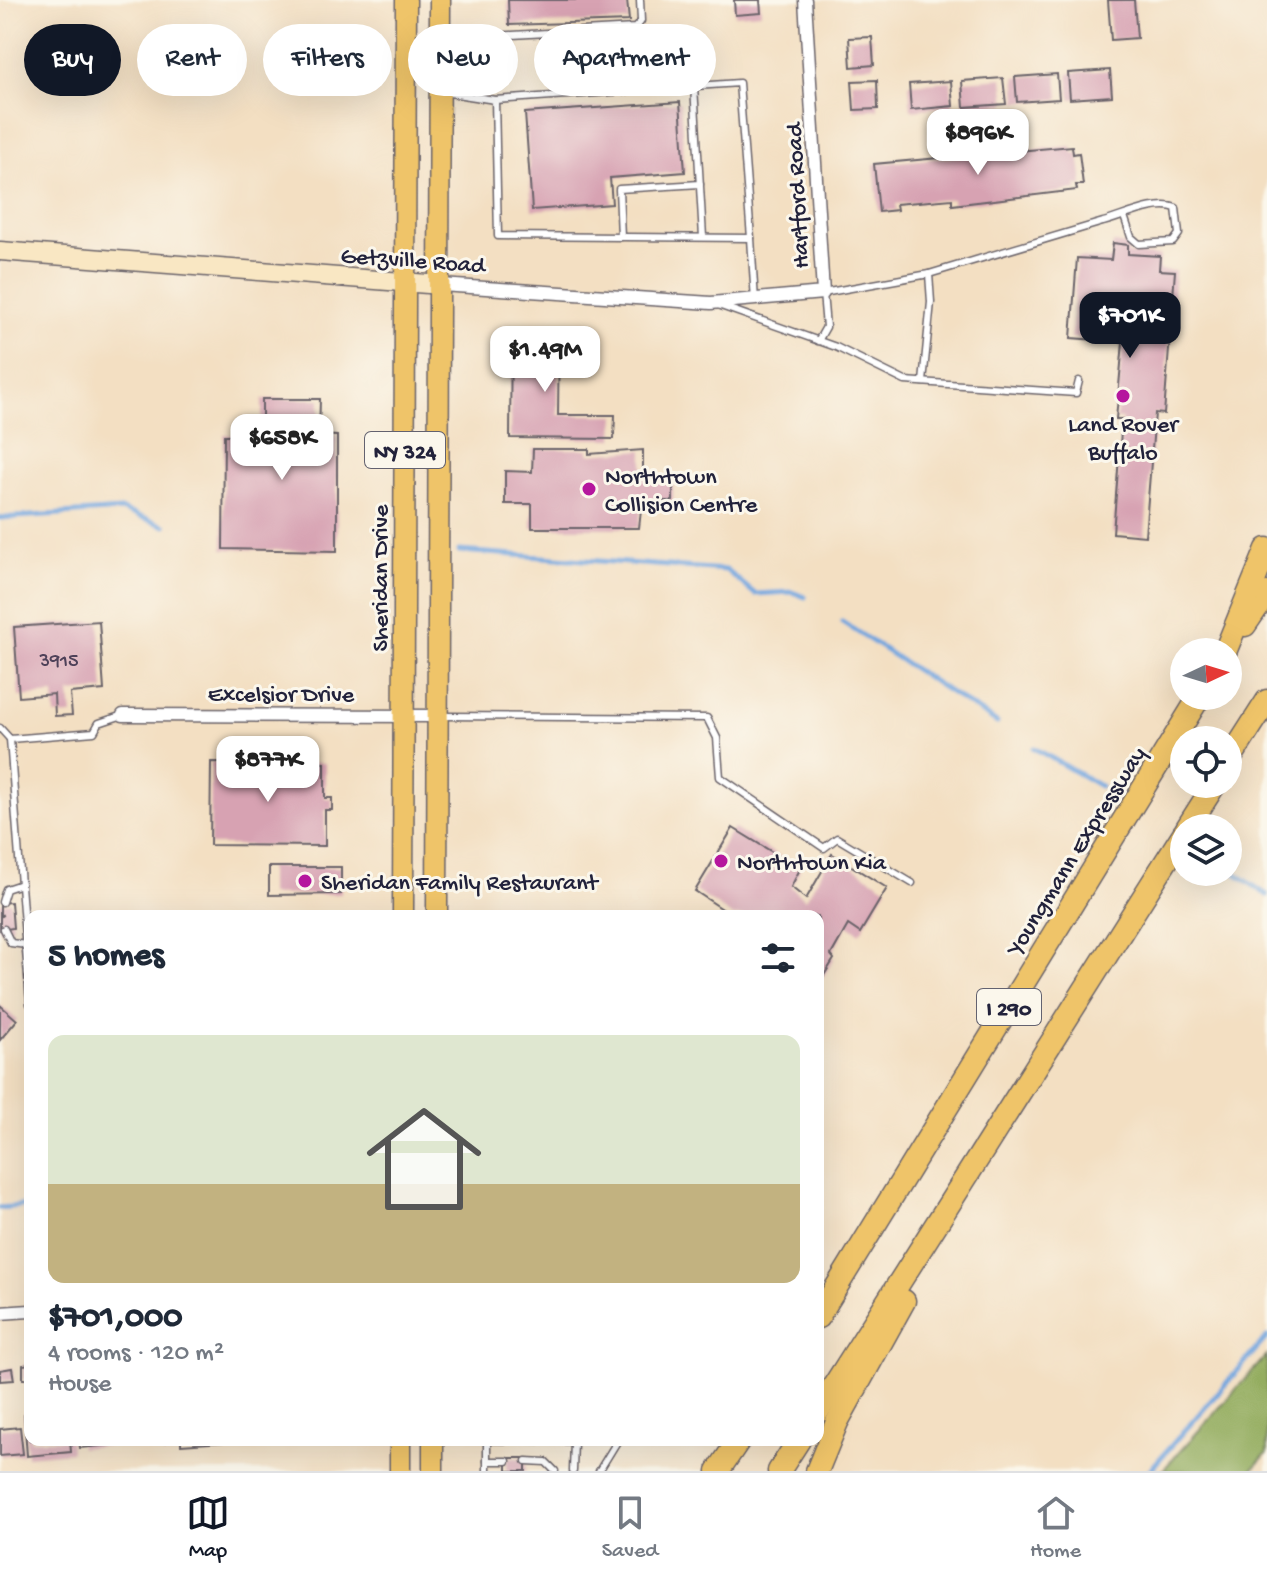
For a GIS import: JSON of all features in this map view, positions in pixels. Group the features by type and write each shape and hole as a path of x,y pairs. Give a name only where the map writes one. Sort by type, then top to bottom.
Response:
{"highway":[{"path":"1232,638 1267,549"},
{"path":"1236,638 1267,593"},
{"path":"1242,740 1267,701"},
{"path":"1250,727 1267,708"},
{"name":"Youngmann Expressway","path":"824,1307 1191,710"},
{"name":"I 290","path":"824,1402 1170,856"},
{"path":"817,1471 837,1422 983,1155"},
{"path":"718,1471 735,1446"},
{"path":"779,1471 795,1446"}],"main road":[{"name":"Sheridan Drive","path":"403,910 406,0"},
{"name":"NY 324","path":"439,24 440,0"},
{"name":"NY 324","path":"437,910 441,285 439,96"},
{"path":"400,1446 400,1471"},
{"path":"433,1446 433,1471"}],"street":[{"name":"Hartford Road","path":"805,0 823,293"},
{"name":"Getzville Road","path":"0,251 711,303 823,293"},
{"name":"Excelsior Drive","path":"123,715 439,716"},
{"path":"0,1313 24,1311"}],"lane":[{"path":"518,35 635,28 641,21 640,0"},
{"path":"716,85 739,83 755,301"},
{"path":"467,96 495,100 552,96"},
{"path":"695,96 703,237"},
{"path":"495,100 498,236 751,238"},
{"path":"621,237 619,189 700,184"},
{"path":"818,341 826,327 823,293 929,274 1124,216 1168,205 1176,208 1179,234 1173,242 1163,245 1139,244 1131,237 1124,216"},
{"path":"923,382 931,302 929,274"},
{"path":"711,303 818,341 905,381 1076,393 1079,381"},
{"path":"10,739 94,732 99,723 123,715"},
{"path":"439,716 707,718 717,738 720,777 824,848 837,838 912,883"},
{"path":"0,728 10,739 24,921"},
{"path":"2,902 6,889 21,884"},
{"path":"4,929 11,943 24,945"},
{"path":"487,1446 487,1471"},
{"path":"573,1471 574,1446"},
{"path":"599,1471 614,1446"},
{"path":"487,1461 507,1461"},
{"path":"526,1461 544,1461 555,1471"}],"green space":[{"path":"1267,1355 1267,1453 1251,1471 1162,1471"}],"building":[{"path":"508,0 627,0 629,21 509,24"},
{"path":"734,0 760,0 761,13 735,15"},
{"path":"1108,0 1134,0 1137,38 1111,40"},
{"path":"872,37 874,65 851,67 849,38"},
{"path":"1110,70 1112,96 1070,99 1068,73"},
{"path":"1057,74 1059,99 1017,102 1015,77"},
{"path":"1003,78 1006,104 964,107 962,81"},
{"path":"877,80 878,109 854,110 852,81"},
{"path":"951,81 953,106 911,110 909,84"},
{"path":"680,102 685,172 610,178 612,204 532,210 525,113"},
{"path":"1072,146 1073,154 1079,153 1083,185 1076,185 1077,190 952,205 952,199 896,204 897,210 879,212 874,164"},
{"path":"1113,243 1128,245 1128,254 1160,256 1159,270 1175,271 1164,414 1155,413 1145,536 1113,533 1122,419 1116,419 1123,342 1071,338 1077,258 1111,260"},
{"path":"511,332 559,333 558,415 615,415 614,439 510,438"},
{"path":"262,399 320,399 319,435 337,436 337,551 223,549 224,435 262,435"},
{"name":"Northtown Collision Centre","path":"533,449 589,449 589,454 643,450 643,477 673,477 673,501 642,501 639,528 532,528 532,504 505,504 505,471 532,472"},
{"path":"99,621 104,690 70,693 72,715 55,716 54,694 19,697 14,627"},
{"path":"211,762 325,763 325,798 332,798 332,810 325,810 325,846 210,845"},
{"path":"733,828 800,869 791,887 806,899 832,854 887,888 860,933 848,925 831,955 834,959 824,975 824,910 724,910 695,891"},
{"name":"Sheridan Family Restaurant","path":"269,867 341,867 341,894 269,895"},
{"path":"11,902 13,928 0,930 0,903"},
{"path":"0,1005 17,1020 0,1040"},
{"path":"12,1368 14,1380 0,1381 0,1370"},
{"path":"20,1427 23,1454 0,1456 0,1429"},
{"path":"26,1446 70,1446 71,1452 27,1456"},
{"path":"507,1458 526,1458 526,1471 507,1471"}],"waterway":[{"path":"0,518 122,510 165,526"},
{"path":"459,551 726,570 755,594 792,592 805,597"},
{"path":"842,622 997,723"},
{"path":"1034,748 1100,786"},
{"path":"1242,878 1267,895"},
{"path":"0,1208 24,1206"},
{"path":"1149,1471 1267,1337"}],"place":[{"name":"Land Rover Buffalo","path":"1123,396"},
{"name":"Northtown Collision Centre","path":"589,489"},
{"name":"Northtown Kia","path":"721,861"},
{"name":"Sheridan Family Restaurant","path":"305,881"}]}
